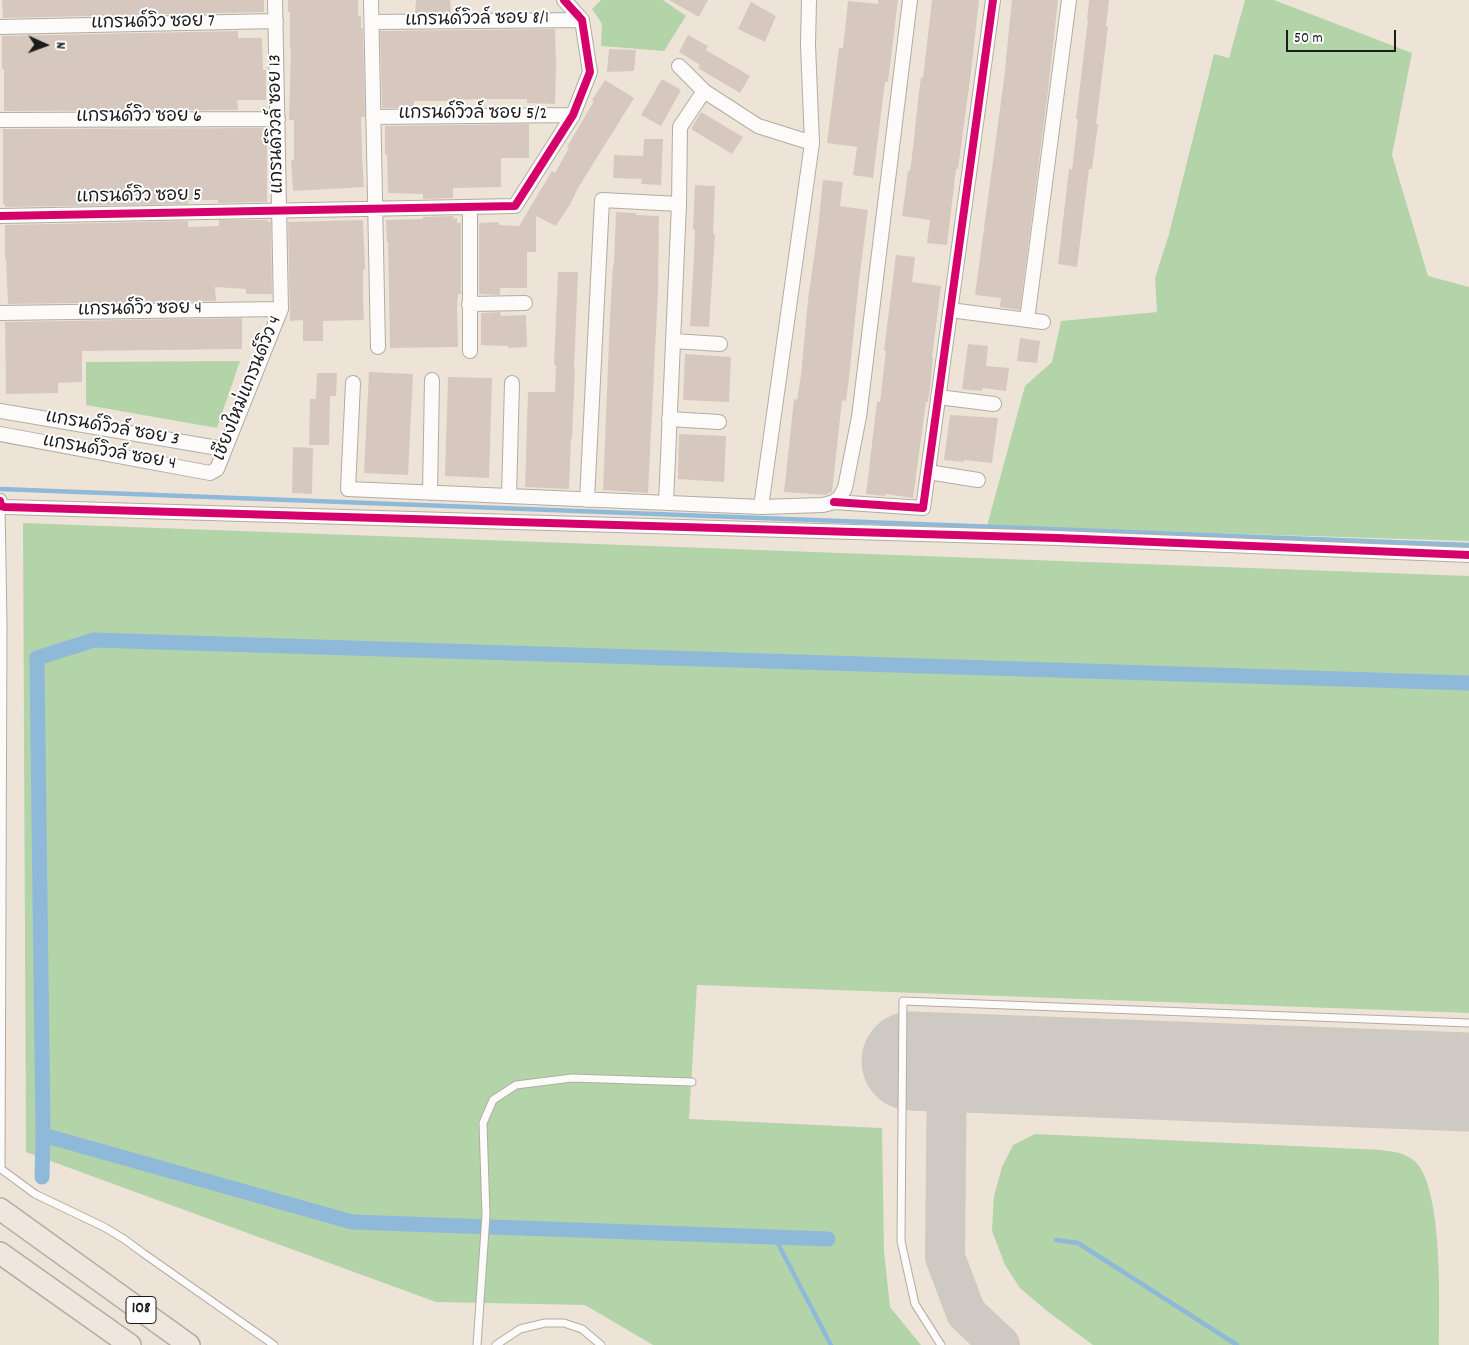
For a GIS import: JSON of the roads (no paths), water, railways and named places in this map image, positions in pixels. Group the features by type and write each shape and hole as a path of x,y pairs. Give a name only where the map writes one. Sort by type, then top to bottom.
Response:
{"main road":[{"name":"108","path":"0,1209 189,1345"},
{"name":"108","path":"0,1253 130,1345"}],"street":[{"name":"แกรนด์วิวล์ ซอย 13","path":"275,0 281,309"},
{"path":"371,0 378,347"},
{"path":"564,0 582,20 590,72 573,115"},
{"path":"761,507 812,143 808,45 809,0"},
{"path":"834,502 840,497 845,488 859,417 910,0"},
{"path":"353,383 348,489 761,507 823,505 834,502 923,508 993,0"},
{"path":"1027,320 1069,0"},
{"name":"แกรนด์วิวล์ ซอย 8/1","path":"372,22 582,20"},
{"name":"แกรนด์วิว ซอย 7","path":"0,27 276,22"},
{"path":"679,66 704,91 758,126 812,143"},
{"path":"666,503 679,204 680,127 704,91"},
{"name":"แกรนด์วิวล์ ซอย 5/2","path":"373,117 573,115"},
{"name":"แกรนด์วิว ซอย 5","path":"0,216 515,206 573,115"},
{"name":"แกรนด์วิว ซอย 6","path":"0,120 278,119"},
{"path":"588,500 602,200 679,204"},
{"path":"470,207 470,351"},
{"path":"469,304 526,303"},
{"name":"แกรนด์วิว ซอย 4","path":"0,313 281,309"},
{"name":"เชียงใหม่แกรนด์วิว 4","path":"217,469 281,309"},
{"path":"950,310 1043,322"},
{"path":"673,341 720,344"},
{"path":"430,493 432,380"},
{"path":"509,496 512,383"},
{"path":"938,396 994,404"},
{"name":"แกรนด์วิวล์ ซอย 3","path":"0,410 224,449"},
{"path":"669,419 719,422"},
{"name":"แกรนด์วิวล์ ซอย 4","path":"0,434 210,473 217,469"},
{"path":"928,472 978,480"},
{"path":"0,501 1,506 1047,538 1469,555"}],"lane":[{"path":"1,506 3,643 0,1169 35,1194 124,1238 274,1345"},
{"path":"941,1345 915,1304 902,1240 904,1001 1469,1023"},
{"path":"477,1345 486,1215 483,1123 493,1100 516,1085 572,1078 692,1082"},
{"path":"496,1345 520,1329 545,1323 564,1324 582,1330 601,1345"}],"waterway":[{"path":"0,489 1469,545"},
{"path":"42,1177 37,658 94,640 1469,683"},
{"path":"43,1135 352,1222 828,1239"},
{"path":"775,1238 831,1345"},
{"path":"1056,1240 1078,1243 1237,1345"}]}
